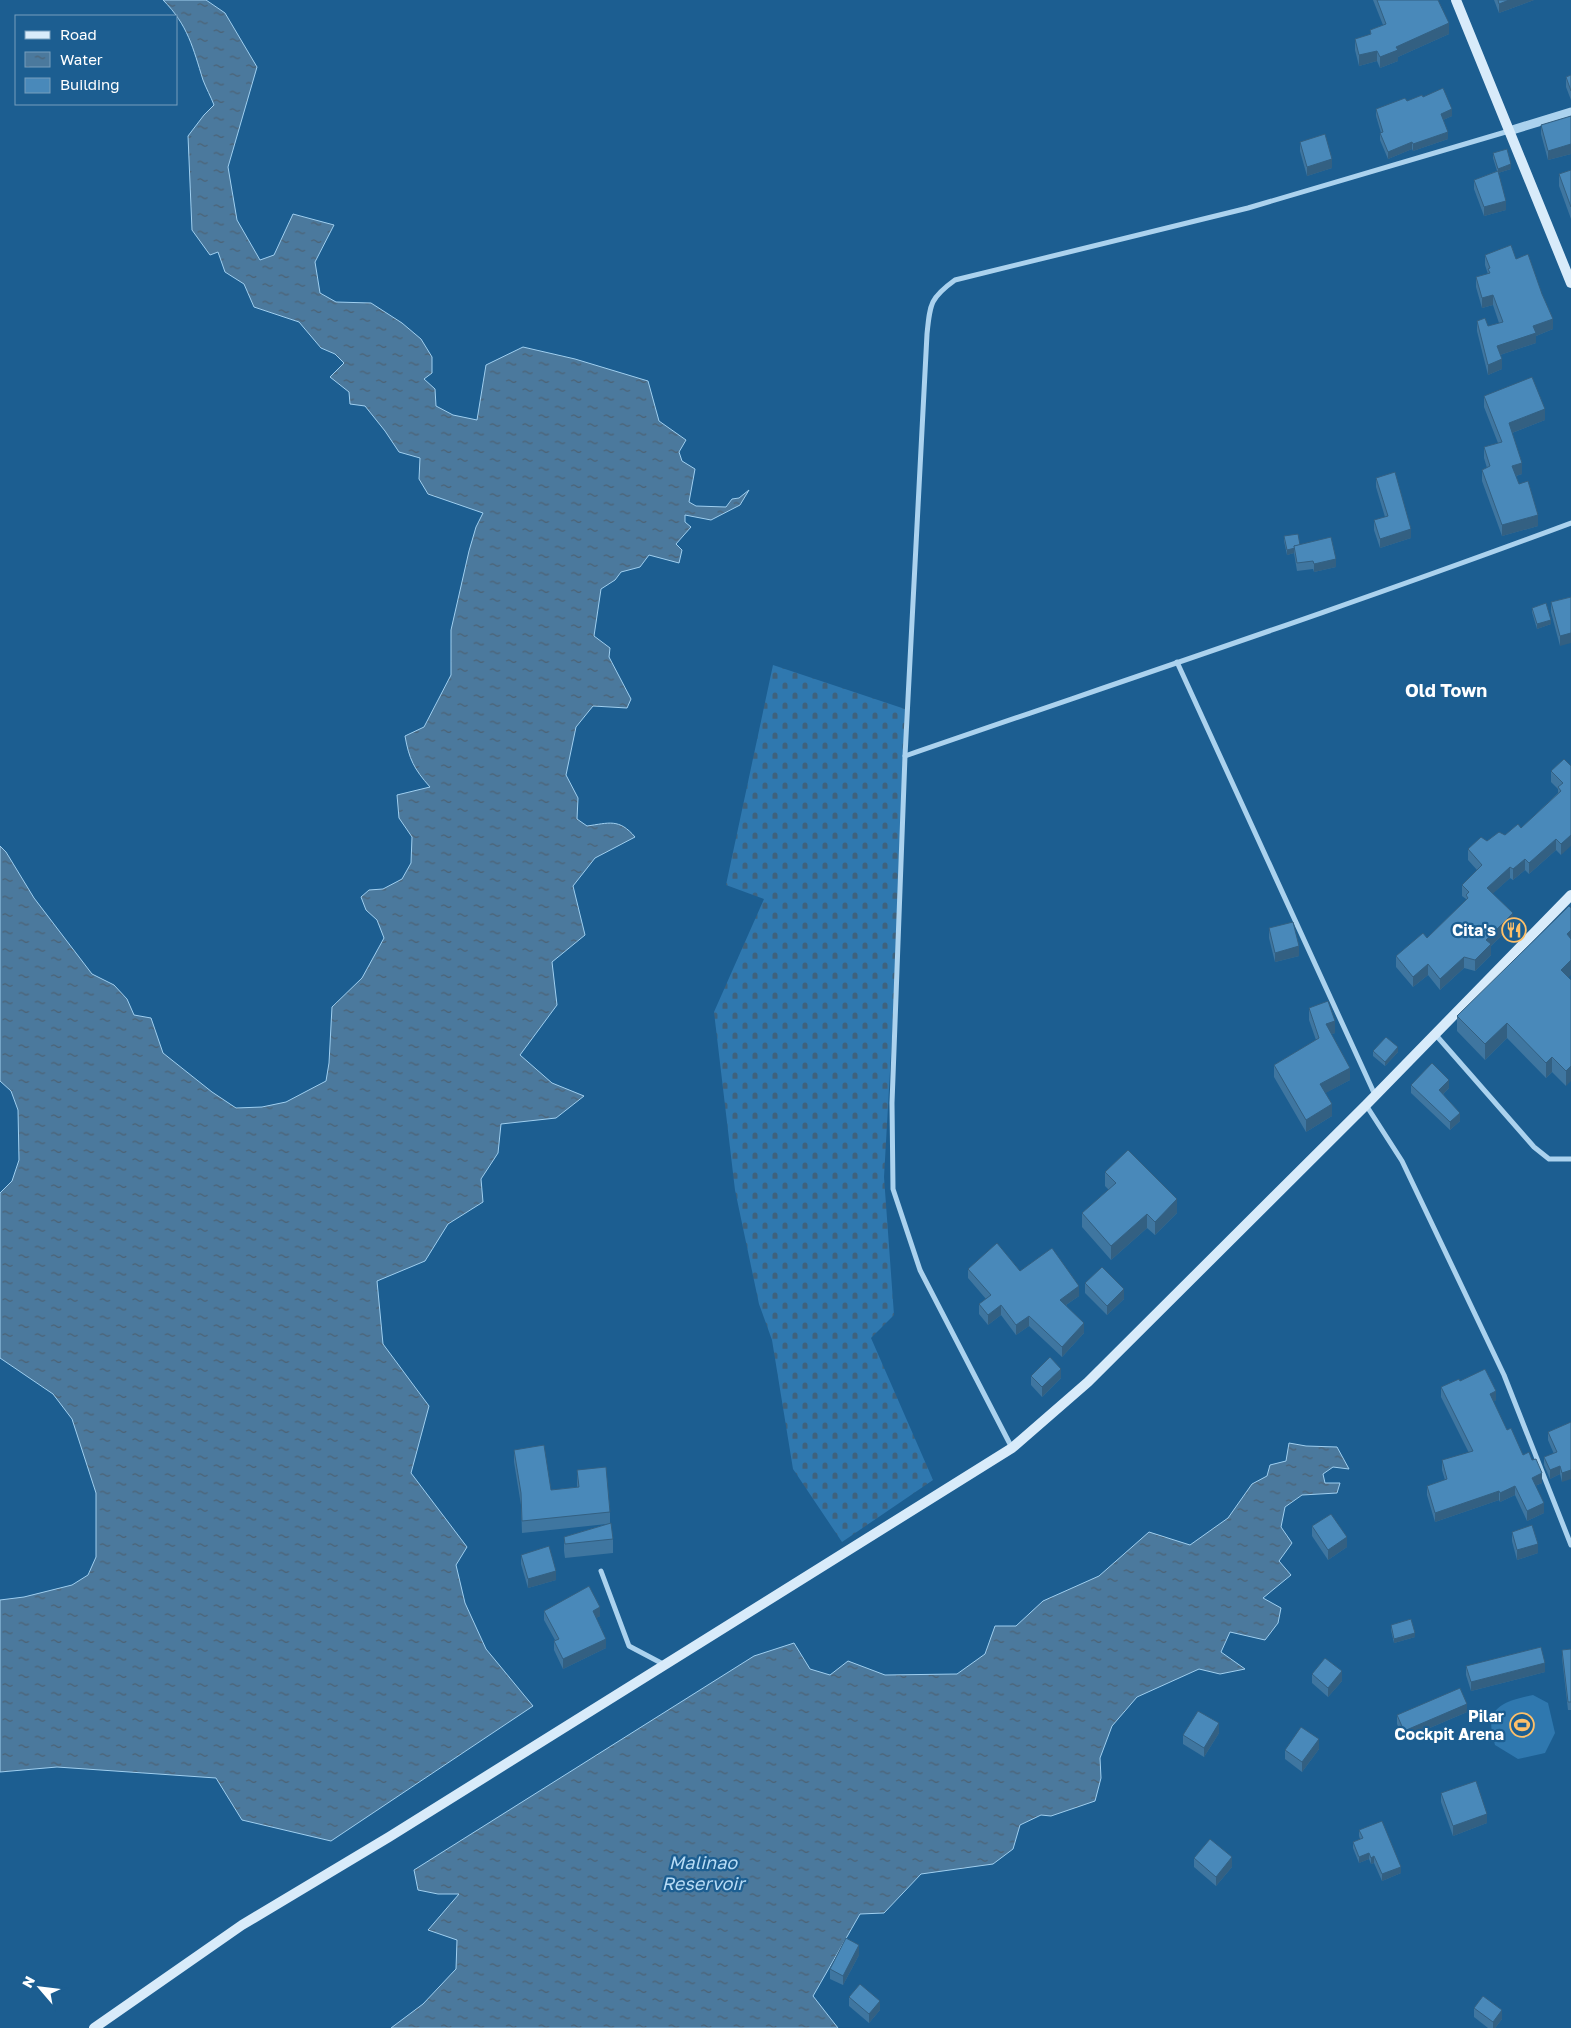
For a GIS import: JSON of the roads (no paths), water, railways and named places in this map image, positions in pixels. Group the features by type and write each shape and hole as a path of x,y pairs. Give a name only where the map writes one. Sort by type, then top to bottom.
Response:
{"main road":[{"path":"1456,0 1571,283"},
{"path":"94,2028 242,1926 389,1838 1012,1448 1088,1382 1376,1095 1571,895"}],"street":[{"path":"1012,1448 920,1270 893,1189 892,1103 905,756 930,306 939,292 955,280 1248,208 1571,112"},
{"path":"905,756 1445,570 1571,523"},
{"path":"1177,662 1376,1095"},
{"path":"1435,1034 1534,1147 1549,1159 1571,1159"},
{"path":"1366,1105 1402,1161 1504,1375 1571,1545"},
{"path":"601,1571 629,1646 666,1665"}],"water":[{"path":"163,0 206,0 225,13 257,67 228,167 237,220 260,260 274,255 293,214 334,225 315,262 320,293 336,302 371,303 402,323 421,339 432,357 432,373 424,379 435,389 436,406 453,415 477,420 486,365 523,347 575,359 648,381 659,421 686,440 679,452 682,461 695,469 689,502 696,506 726,507 732,499 739,498 749,490 740,505 711,520 685,515 685,522 691,527 676,544 682,550 679,563 649,555 640,567 621,572 615,580 601,589 594,636 610,648 609,657 631,699 627,708 593,706 576,727 566,775 578,798 577,819 587,826 608,823 619,824 635,837 595,858 573,886 585,935 552,962 557,1005 520,1055 552,1083 584,1096 556,1118 501,1124 498,1153 481,1179 483,1202 448,1224 425,1261 377,1281 383,1344 429,1406 411,1473 467,1547 456,1565 465,1603 486,1649 533,1706 331,1841 242,1820 216,1778 57,1767 0,1772 0,1600 24,1597 72,1585 88,1575 96,1557 96,1493 72,1419 53,1394 0,1358 0,1193 12,1181 19,1160 18,1110 11,1091 0,1081 0,846 6,852 34,898 92,974 114,985 127,999 134,1015 151,1018 163,1053 212,1092 236,1108 262,1107 286,1102 326,1081 329,1063 332,1007 362,978 384,938 377,920 366,910 361,897 369,890 383,889 402,879 411,863 412,837 399,818 397,795 430,787 413,763 405,736 424,727 451,675 451,630 469,551 476,527 483,513 428,494 419,479 420,458 399,452 365,406 350,404 349,392 330,377 344,363 335,354 321,348 299,322 254,307 244,284 225,272 218,252 210,255 192,230 188,136 214,105 203,80 189,37 178,19 178,15 175,15"},
{"name":"Malinao Reservoir","path":"1289,1443 1306,1446 1337,1447 1349,1469 1333,1467 1323,1474 1325,1483 1340,1483 1337,1493 1302,1495 1285,1507 1281,1527 1292,1543 1279,1561 1291,1575 1263,1598 1281,1608 1278,1623 1265,1640 1230,1632 1221,1652 1245,1669 1220,1674 1199,1669 1137,1697 1112,1726 1100,1758 1101,1778 1095,1801 1051,1816 1041,1815 1020,1825 1013,1849 993,1864 921,1874 884,1913 860,1914 813,1996 838,2028 391,2028 423,2004 456,1969 457,1940 428,1930 459,1894 438,1894 418,1890 414,1870 754,1656 794,1643 810,1669 830,1675 848,1661 885,1675 957,1674 985,1654 995,1626 1016,1626 1043,1601 1099,1576 1149,1532 1190,1545 1228,1518 1252,1484 1267,1476 1270,1465 1286,1461"}],"place":[{"name":"Cita's","path":"1514,930"},
{"name":"Pilar Cockpit Arena","path":"1522,1725"}],"district":[{"name":"Old Town","path":"1446,690"}]}
